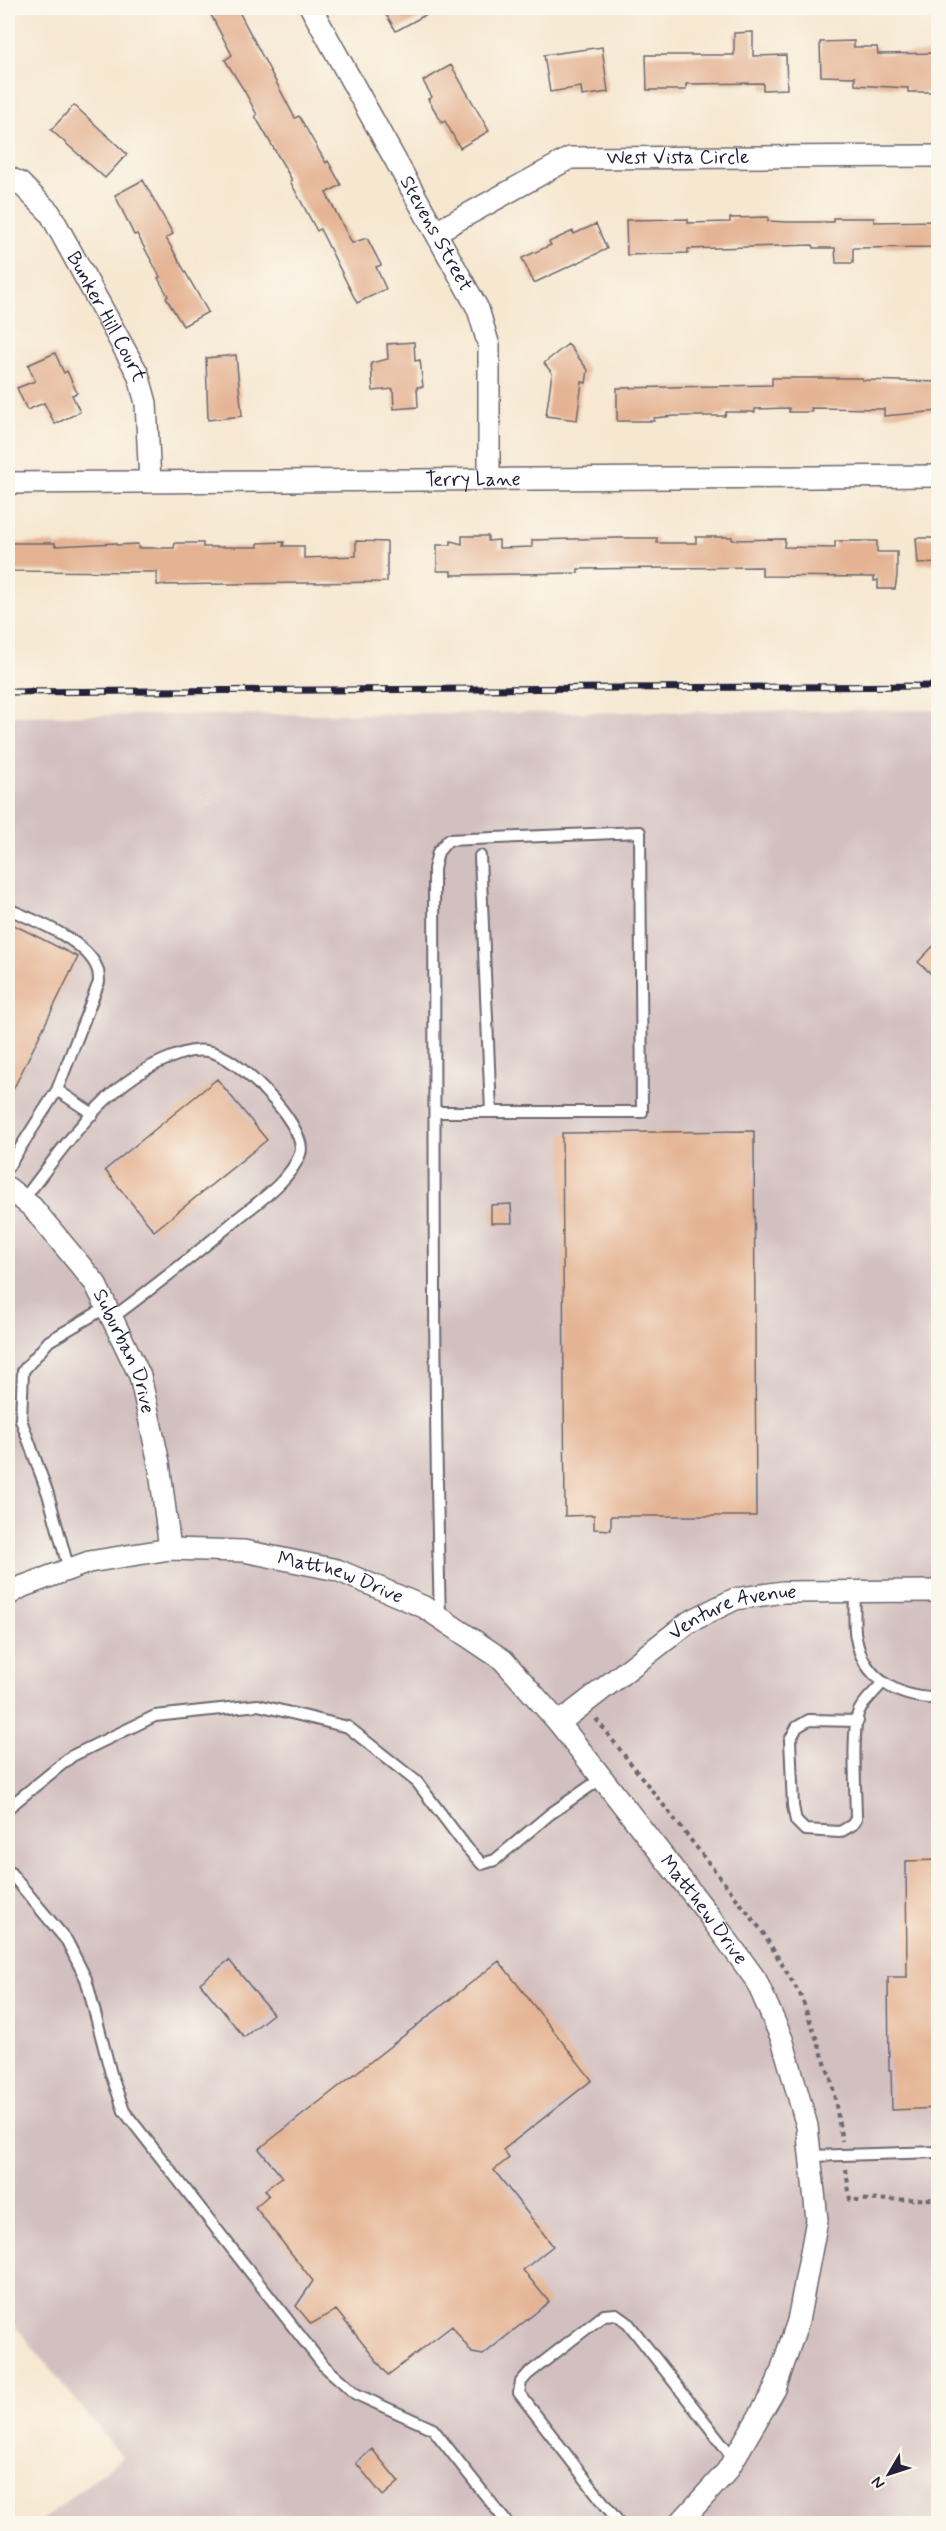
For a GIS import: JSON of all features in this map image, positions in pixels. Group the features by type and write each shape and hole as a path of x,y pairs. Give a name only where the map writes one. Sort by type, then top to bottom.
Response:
{"street":[{"name":"Stevens Street","path":"311,8 478,309 489,346 489,479"},
{"name":"West Vista Circle","path":"436,232 570,158 939,156"},
{"name":"Bunker Hill Court","path":"8,177 20,183 50,213 138,374 146,403 150,482"},
{"name":"Terry Lane","path":"8,483 939,476"},
{"name":"Suburban Drive","path":"13,1194 32,1207 95,1283 140,1376 159,1463 170,1549"},
{"name":"Matthew Drive","path":"8,1595 89,1562 170,1549 244,1551 337,1570 424,1607 503,1660 559,1722 705,1910 756,1980 782,2039 807,2126 817,2220 798,2322 775,2389 727,2470 679,2523"},
{"name":"Venture Avenue","path":"559,1722 689,1622 735,1599 783,1592 939,1591"}],"lane":[{"path":"435,1112 642,1112 640,832 448,840 438,852 434,869 435,1454 440,1618"},
{"path":"480,856 491,1112"},
{"path":"8,909 49,926 86,952 97,968 99,982 57,1090 8,1167"},
{"path":"13,1194 111,1096 156,1063 190,1050 213,1052 248,1073 278,1104 300,1139 301,1153 289,1172 268,1193 173,1273 109,1313 49,1341 23,1371 21,1420 48,1494 69,1570"},
{"path":"57,1090 93,1114"},
{"path":"855,1592 855,1637 861,1658 876,1677 893,1690 926,1698 939,1698"},
{"path":"858,1721 809,1720 797,1727 790,1740 793,1806 796,1821 805,1830 840,1832 852,1825 856,1819 855,1740 858,1721 859,1712 883,1683"},
{"path":"8,1808 72,1755 155,1716 258,1705 348,1727 417,1782 466,1848 482,1863 495,1860 550,1814 602,1778"},
{"path":"8,1870 68,1941 86,1979 111,2074 124,2111 323,2365 356,2394 433,2429 508,2523"},
{"path":"810,2156 939,2152"},
{"path":"620,2523 519,2393 521,2382 528,2374 604,2315 616,2314 628,2323 734,2459"}],"shaded area":[{"path":"938,710 938,2523 39,2523 122,2457 8,2317 8,716"}],"building":[{"path":"219,8 237,8 295,118 299,116 326,163 328,161 341,185 326,193 352,243 367,238 381,265 376,267 386,289 357,303 320,229 317,231 290,181 292,180 255,116 257,115 245,92 225,60 232,55 210,13"},
{"path":"382,8 438,8 396,31"},
{"path":"753,32 753,56 786,55 787,89 763,90 763,83 686,84 686,90 647,90 646,55 734,55 734,33"},
{"path":"854,41 854,47 877,47 878,54 939,53 939,92 908,92 908,88 855,85 855,77 821,76 820,42"},
{"path":"602,47 608,92 582,96 581,87 550,92 544,55"},
{"path":"451,65 489,131 460,148 445,121 442,123 428,99 432,97 423,81"},
{"path":"74,105 127,154 105,178 51,130"},
{"path":"143,180 173,234 166,238 208,312 183,326 166,298 168,296 158,278 160,277 137,234 134,235 115,195"},
{"path":"768,217 768,221 787,222 833,222 833,218 874,218 874,222 939,221 939,247 853,248 853,263 836,263 835,248 814,248 813,245 688,249 688,253 627,255 626,220 688,219 688,223 730,222 730,218"},
{"path":"596,224 607,249 534,283 522,258 551,245 549,242"},
{"path":"414,342 415,361 420,360 423,387 417,387 418,407 394,409 393,389 373,391 371,363 388,359 387,344"},
{"path":"568,344 588,370 586,383 582,382 577,420 546,416 552,373 544,363"},
{"path":"55,353 64,373 67,371 77,393 72,395 80,412 55,424 44,403 27,410 17,388 35,381 28,365"},
{"path":"236,355 242,416 208,420 206,358"},
{"path":"772,378 862,378 862,380 939,382 939,411 884,416 884,409 811,408 812,412 789,412 789,408 755,409 755,412 726,412 725,416 675,416 654,418 654,421 617,421 617,388 772,385"},
{"path":"462,536 488,536 488,541 499,540 499,548 532,547 532,540 618,538 657,538 657,543 696,543 696,537 732,537 732,540 785,539 784,547 835,548 835,541 877,541 877,552 897,552 897,576 895,589 878,589 878,580 874,581 874,577 762,576 762,567 578,569 578,573 451,575 451,571 437,571 437,545 451,545 451,541 462,544"},
{"path":"916,538 939,538 939,563 918,564"},
{"path":"356,541 387,542 387,582 157,585 157,572 8,571 8,543 55,543 55,546 116,543 116,545 138,544 138,548 174,548 175,543 203,543 203,547 258,547 258,543 284,542 283,546 304,546 304,558 356,556"},
{"path":"8,922 78,957 8,1100"},
{"path":"939,940 939,981 918,962"},
{"path":"217,1079 267,1140 154,1231 105,1170"},
{"path":"754,1131 756,1516 611,1516 611,1530 594,1529 594,1515 565,1516 562,1133"},
{"path":"511,1204 512,1223 491,1223 491,1205"},
{"path":"939,1860 939,2108 892,2110 888,1977 907,1977 906,1861"},
{"path":"229,1960 273,2014 244,2037 200,1983"},
{"path":"499,1961 592,2080 503,2150 509,2158 494,2170 553,2246 523,2270 549,2302 483,2355 472,2353 452,2326 388,2375 336,2310 311,2324 296,2306 313,2281 255,2207 269,2195 265,2190 282,2177 259,2149"},
{"path":"372,2449 399,2482 383,2496 356,2463"}],"railway":[{"path":"8,692 938,686"}]}
